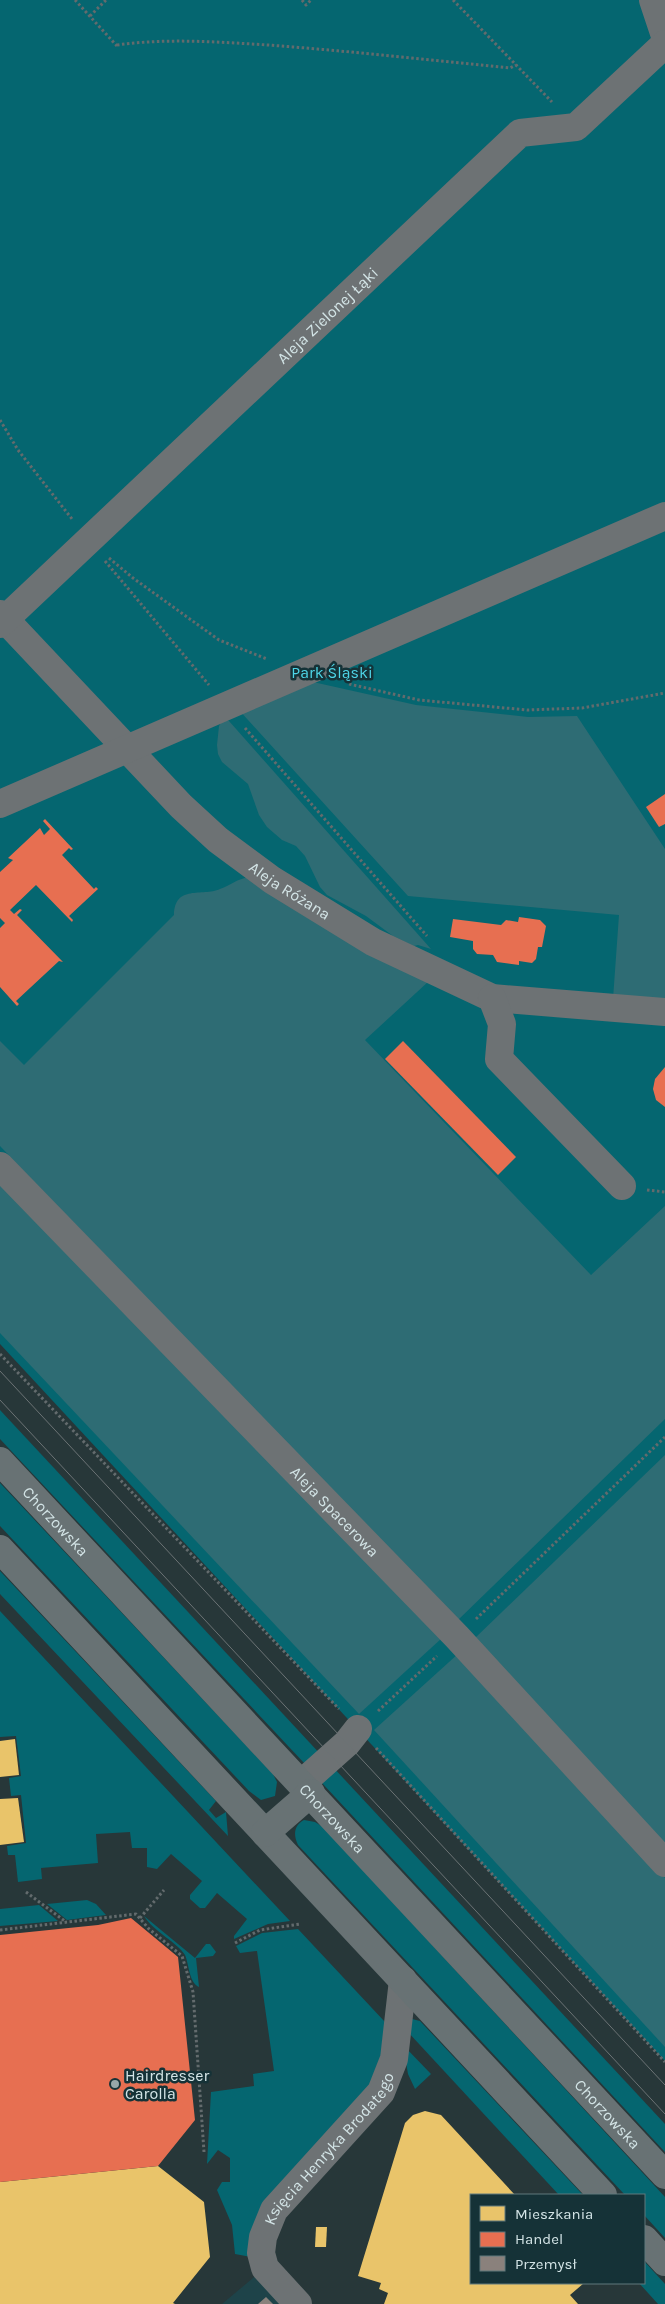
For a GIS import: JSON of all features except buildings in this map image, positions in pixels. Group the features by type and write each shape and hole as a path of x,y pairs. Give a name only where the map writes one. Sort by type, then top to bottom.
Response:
{"main road":[{"name":"Chorzowska","path":"0,1461 665,2175"},
{"path":"0,1549 602,2194"},
{"path":"265,1833 306,1788"},
{"path":"645,2240 665,2262"}],"street":[{"path":"653,0 665,36"},
{"path":"576,127 665,44"},
{"name":"Aleja Zielonej Łąki","path":"2,619 89,541 520,133 576,127"},
{"path":"0,804 665,516"},
{"name":"Aleja Różana","path":"2,619 181,806 218,840 272,880 373,942 492,998 665,1012"},
{"path":"492,998 502,1024 500,1059 622,1186"},
{"name":"Aleja Spacerowa","path":"0,1166 458,1637 665,1863"},
{"path":"306,1788 358,1729"},
{"name":"Księcia Henryka Brodatego","path":"298,2304 265,2268 261,2253 263,2238 274,2210 381,2092 394,2059 403,1980"}],"path":[{"path":"75,0 117,46 168,41 232,43 339,50 510,68 516,65"},
{"path":"90,16 106,0"},
{"path":"302,0 306,5 311,0"},
{"path":"453,0 576,127"},
{"path":"0,420 18,450 89,541 226,706 428,938"},
{"path":"89,541 133,578 219,640 304,673 420,700 527,710 582,708 665,693"},
{"path":"0,1354 358,1729 665,2062"},
{"path":"358,1729 458,1637 665,1437"},
{"path":"140,1918 164,1890"},
{"path":"26,1892 66,1923"},
{"path":"0,1930 136,1914 148,1929 182,1956 194,1992 204,2152"},
{"path":"235,1943 260,1930 300,1924"}],"shaded area":[{"path":"304,680 416,705 528,717 577,716 665,849 665,1002 613,999 619,915 408,896 238,709"},
{"path":"223,719 229,721 431,949 418,945 414,946 393,936 366,916 327,895 320,887 305,856 296,846 282,840 267,827 259,815 248,784 222,762 218,754 217,745 219,726"},
{"path":"249,877 429,981 365,1040 591,1275 665,1206 665,1419 457,1621 0,1146 0,1041 24,1065 174,915 179,899 191,893 220,889"},
{"path":"0,1182 442,1638 359,1714 0,1333"},
{"path":"665,1455 665,1847 474,1639"},
{"path":"459,1653 665,1878 665,2047 374,1730"},
{"path":"259,2273 288,2304 222,2304"}],"green space":[{"name":"Park Śląski","path":"0,0 665,0 665,2061 0,1344"},
{"path":"0,1410 323,1757 305,1764 0,1439"},
{"path":"0,1483 273,1774 277,1782 275,1796 261,1800 249,1791 0,1526"},
{"path":"0,1571 216,1801 209,1810 216,1818 226,1812 228,1836 0,1594"},
{"path":"0,1611 290,1921 268,1924 234,1939 234,1936 247,1919 217,1893 205,1908 200,1908 190,1899 190,1895 202,1881 171,1854 157,1869 147,1867 147,1848 132,1848 130,1832 96,1834 98,1863 41,1868 42,1879 18,1882 15,1855 8,1855 7,1846 26,1843 21,1795 11,1796 9,1778 21,1776 16,1736 0,1737"},
{"path":"332,1766 665,2124 665,2152 322,1783"},
{"path":"304,1820 315,1822 323,1827 665,2197 665,2238 645,2216 645,2194 624,2194 298,1845 295,1831"},
{"path":"87,1900 96,1904 106,1915 67,1920 47,1904"},
{"path":"39,1905 58,1921 0,1926 0,1909"},
{"path":"144,1916 195,1958 206,1944 210,1944 216,1952 213,1956 196,1958 199,1987 193,1982 182,1950 153,1927"},
{"path":"298,1929 385,2022 381,2055 369,2086 251,2257 235,2254 232,2225 217,2190 222,2182 230,2182 230,2158 218,2150 207,2164 211,2092 254,2086 253,2074 274,2071 257,1951 240,1953 236,1946 262,1933"},
{"path":"412,2019 420,2021 582,2194 558,2194 407,2031"},
{"path":"403,2045 431,2074 415,2089 408,2074"},
{"path":"645,2262 665,2284 665,2304 658,2304 640,2284 645,2284"}],"tram line":[{"path":"0,1371 665,2085"},
{"path":"0,1400 665,2114"}],"place":[{"name":"Hairdresser Carolla","path":"115,2084"}]}
